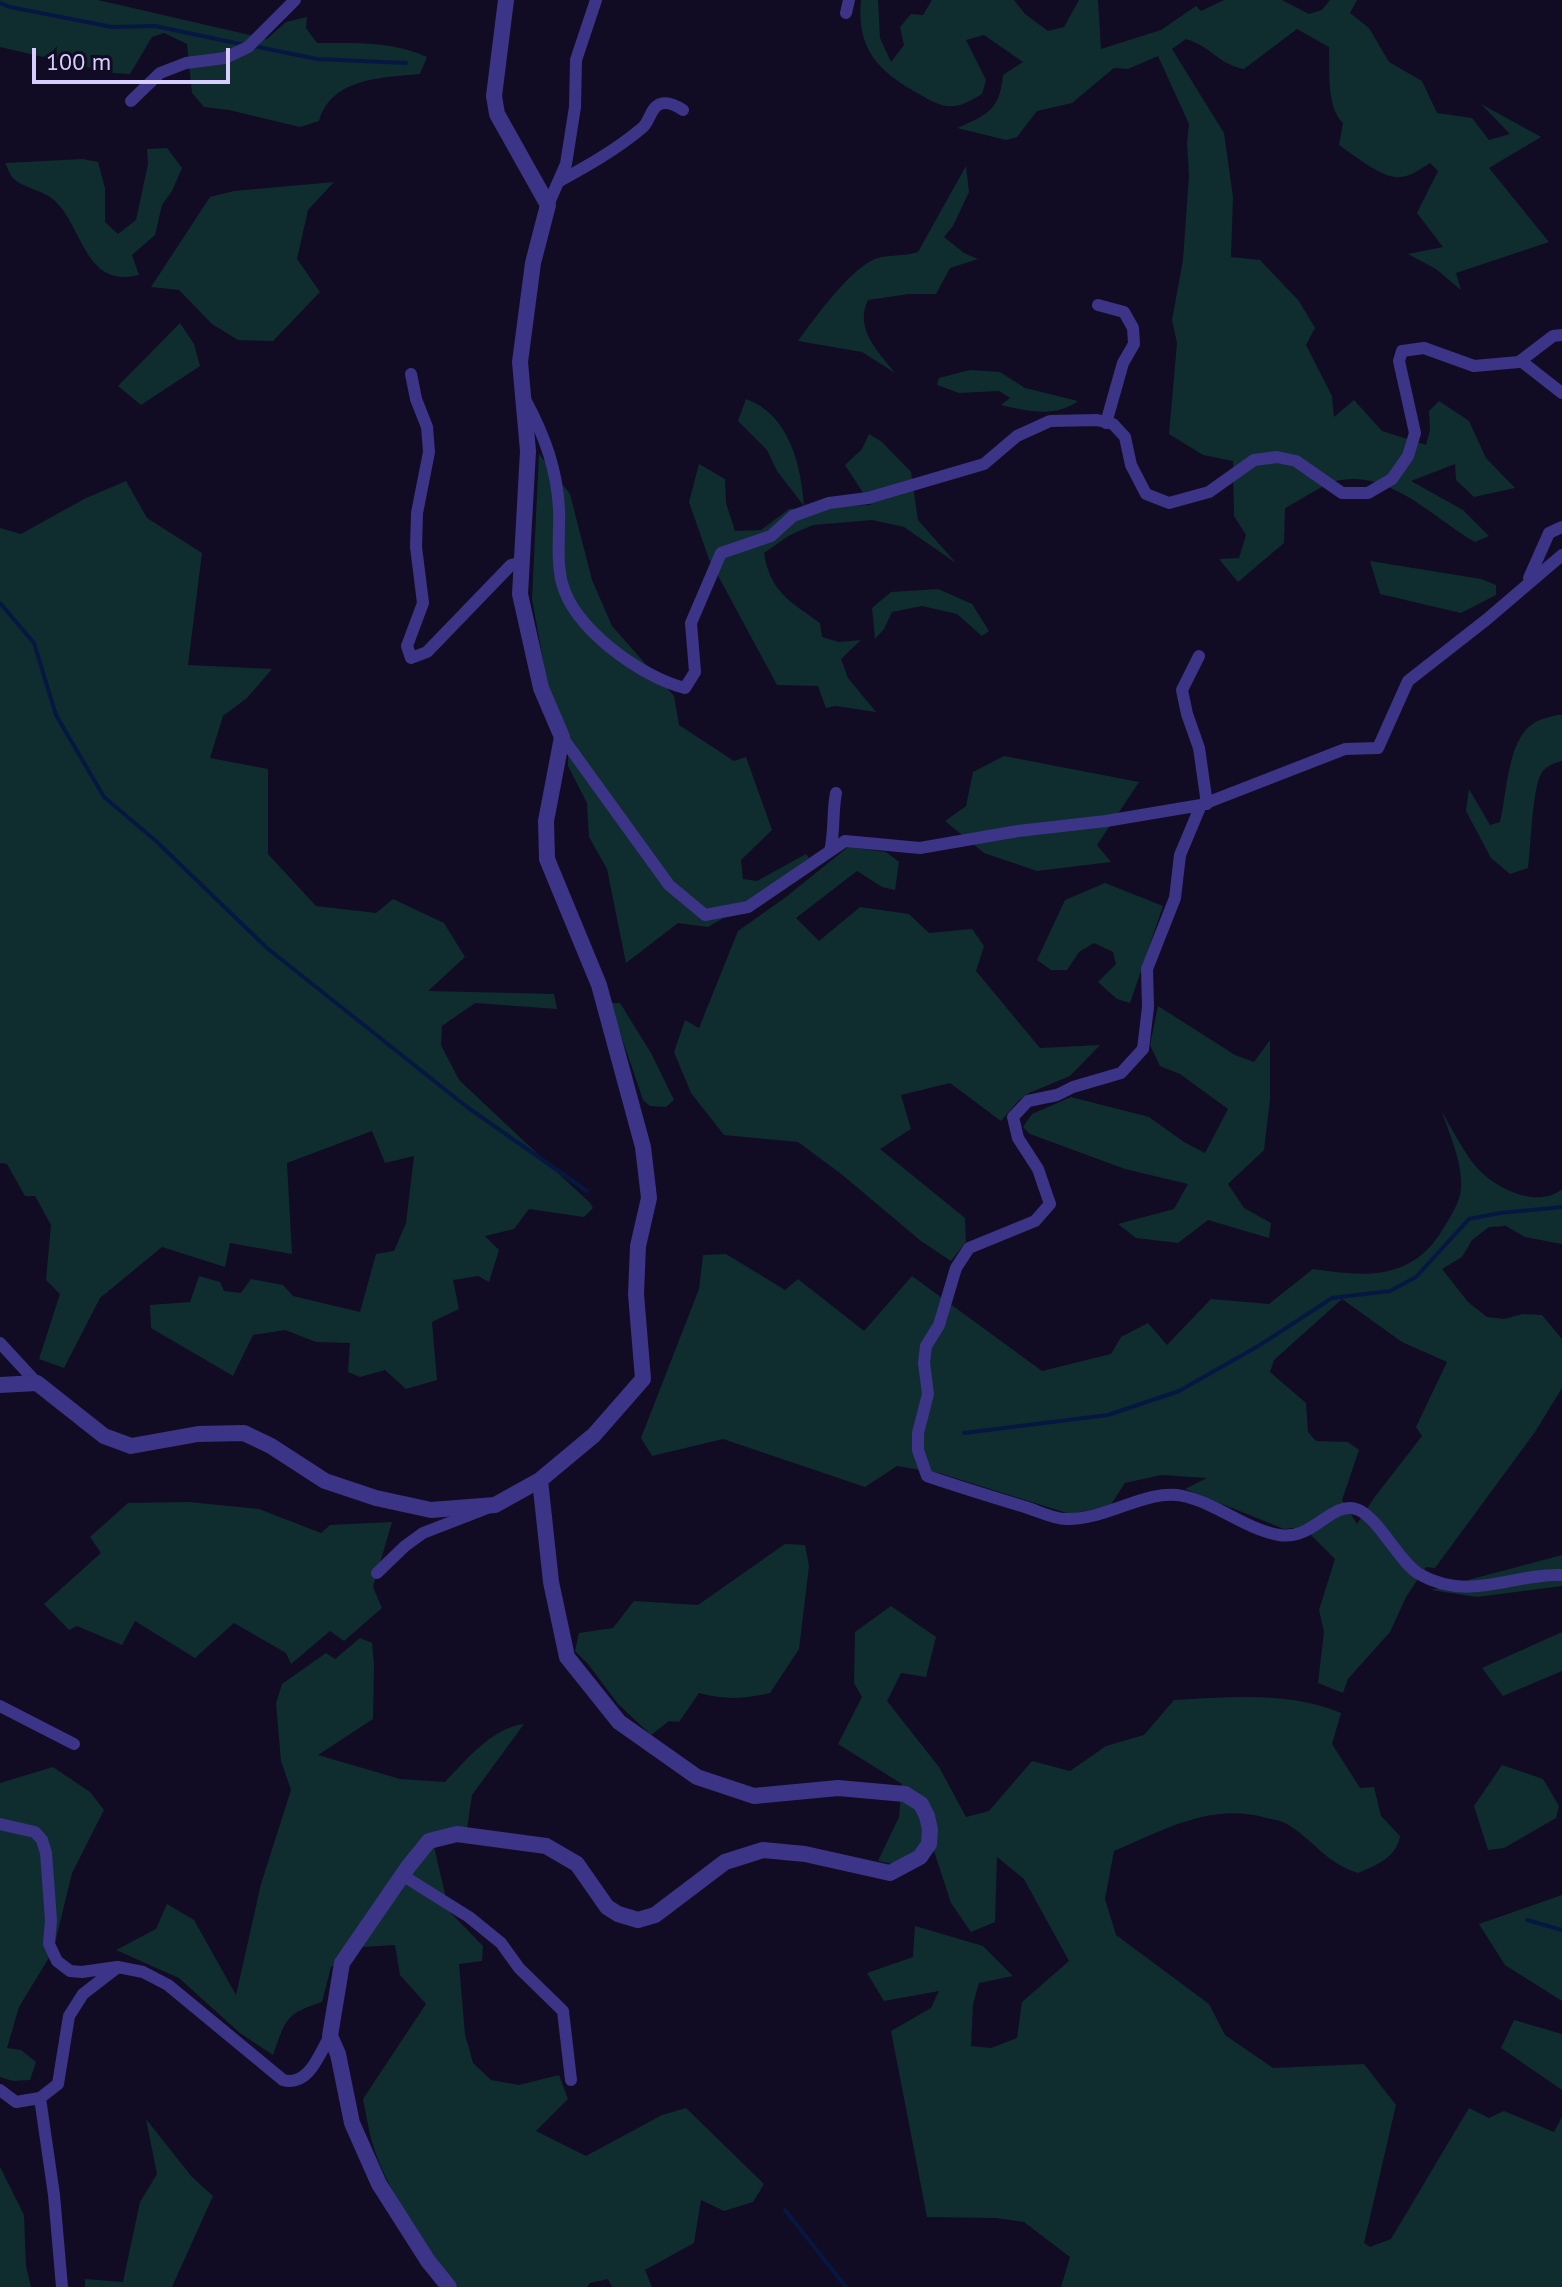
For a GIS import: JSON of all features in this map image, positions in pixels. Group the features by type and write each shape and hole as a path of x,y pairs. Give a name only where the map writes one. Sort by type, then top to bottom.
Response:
{"street":[{"path":"131,101 160,73 186,63 225,58 248,47 295,0"},
{"path":"506,0 494,96 497,114 548,205"},
{"path":"596,0 576,60 575,107 566,164 548,205 533,263 520,362 528,451 520,594 541,688 562,737 669,885 705,915 748,907 845,841 920,848 1204,804 1345,749 1378,748 1408,681 1562,555"},
{"path":"558,182 607,155 646,125 653,109 660,104 673,104 683,110"},
{"path":"1098,305 1124,312 1133,328 1134,344 1123,363 1106,423"},
{"path":"524,397 552,457 559,507 562,584 576,610 614,652 656,678 685,688 695,672 691,623 721,553 771,536 793,516 829,503 868,498 984,464 1017,436 1050,421 1097,420 1113,424 1125,437 1131,465 1146,494 1169,503 1209,492 1254,460 1277,457 1296,461 1342,493 1368,493 1392,479 1408,456 1415,433 1399,361 1402,351 1424,348 1474,366 1521,361 1553,336 1562,335"},
{"path":"1521,361 1562,393"},
{"path":"411,374 416,399 427,427 429,452 417,513 416,547 423,603 407,646 411,658 427,652 511,565 523,562"},
{"path":"1526,585 1549,533 1562,527"},
{"path":"1199,656 1182,690 1199,748 1204,804 1180,855 1175,898 1147,969 1148,1007 1143,1049 1121,1073 1057,1095 1028,1101 1013,1117 1018,1138 1038,1169 1050,1204 1035,1221 969,1248 956,1268 939,1325 926,1346 924,1363 928,1394 918,1433 918,1450 927,1476 1063,1519 1115,1511 1158,1494 1184,1496 1280,1536 1305,1534 1340,1510 1356,1509 1370,1518 1418,1573 1444,1583 1482,1588 1562,1575"},
{"path":"377,1573 423,1533 495,1505 540,1480 594,1435 643,1379 638,1246 649,1198 643,1147 599,985 547,859 546,821 562,737"},
{"path":"830,851 836,793"},
{"path":"0,1343 37,1383 104,1436 131,1446 198,1434 244,1433 271,1446 325,1481 376,1498 431,1510 495,1505"},
{"path":"0,1385 37,1383"},
{"path":"0,1824 35,1832 42,1840 46,1853 51,1920 49,1944 57,1961 70,1971 118,1967 143,1972 168,1985 283,2080 292,2082 302,2079 330,2036 342,1963 429,1841 457,1834 546,1846 577,1864 607,1907 638,1920 655,1915 725,1862 763,1850 805,1854 890,1873 920,1857 929,1844 927,1816 921,1804 905,1794 838,1788 754,1796 697,1777 619,1722 567,1657 551,1582 540,1480"},
{"path":"0,1706 74,1744"},
{"path":"402,1875 469,1917 501,1943 519,1968 563,2011 571,2080"},
{"path":"0,2090 16,2102 40,2098 58,2084 69,2016 83,1994 118,1967"},
{"path":"330,2036 338,2054 352,2123 379,2184 428,2261 449,2287"},
{"path":"40,2098 54,2195 62,2287"}],"green space":[{"path":"0,0 98,0 267,39 286,22 307,17 306,28 317,43 387,46 427,57 420,74 360,82 335,96 319,121 300,127 204,107 192,93 187,44 164,33 152,37 130,74 113,73 0,47"},
{"path":"861,0 878,0 880,38 891,62 904,45 900,27 911,14 923,15 932,0 1014,0 1025,14 1048,31 1064,27 1079,0 1098,0 1101,49 1161,30 1196,6 1201,11 1224,0 1282,0 1309,14 1322,10 1330,0 1357,0 1350,13 1369,28 1389,62 1422,81 1437,113 1472,118 1489,140 1510,134 1481,104 1541,137 1489,168 1549,242 1456,273 1461,290 1436,269 1408,254 1443,247 1417,213 1438,171 1430,163 1405,176 1389,176 1339,145 1343,123 1331,98 1329,47 1297,29 1244,69 1186,39 1172,49 1224,133 1233,197 1231,257 1260,260 1299,301 1315,328 1306,345 1332,396 1334,417 1354,400 1382,431 1426,445 1430,430 1429,411 1439,401 1469,421 1486,458 1515,488 1474,497 1456,480 1455,464 1411,481 1463,510 1489,536 1475,542 1412,499 1377,483 1359,479 1335,481 1285,508 1284,543 1238,582 1219,559 1239,558 1246,535 1234,516 1233,461 1203,455 1169,434 1177,343 1172,320 1183,260 1189,124 1158,56 1128,69 1114,68 1072,103 1037,111 1017,137 1006,140 957,128 990,110 999,96 1003,75 1023,62 984,35 966,40 986,80 982,94 958,105 936,103 892,77 873,57 862,32"},
{"path":"167,148 182,168 162,205 155,235 132,255 139,275 122,277 97,266 58,204 14,179 5,163 83,159 98,162 105,188 105,222 118,234 136,220 148,164 147,149"},
{"path":"966,166 969,192 953,226 944,237 964,253 978,259 950,268 936,294 868,300 864,311 870,339 895,373 862,352 798,341 833,296 865,264 880,257 918,252"},
{"path":"334,182 308,210 297,259 320,292 273,341 238,340 212,324 179,290 151,287 210,197 234,191"},
{"path":"180,323 194,344 200,366 141,405 118,386"},
{"path":"970,370 1000,372 1025,388 1078,401 1060,410 1031,411 1001,405 1010,398 999,391 959,393 937,385 939,378"},
{"path":"746,399 773,416 790,443 800,474 804,506 777,471 767,450 738,421"},
{"path":"869,434 882,442 911,472 918,520 956,563 904,527 872,520 813,525 790,535 764,553 777,587 791,602 820,623 822,637 839,642 861,640 841,659 848,678 876,712 836,706 826,708 818,686 777,685 709,559 689,502 699,464 725,479 726,503 735,531 761,530 789,509 871,505 845,465 862,449"},
{"path":"539,454 570,494 592,580 612,626 674,696 679,725 734,761 746,757 772,830 741,860 743,879 757,881 806,854 809,858 749,903 708,927 678,923 626,963 607,869 589,837 587,803 568,766 568,735 548,688 532,599"},
{"path":"126,481 147,518 202,553 188,665 272,669 247,698 223,716 210,758 268,769 268,854 316,906 376,913 393,899 444,923 465,957 428,991 554,994 557,1009 475,1003 442,1026 441,1045 459,1080 593,1208 584,1217 529,1209 514,1229 485,1236 499,1250 489,1282 478,1276 453,1280 459,1309 432,1322 437,1380 406,1389 385,1370 360,1377 348,1372 350,1343 316,1342 285,1330 253,1335 233,1376 151,1328 150,1305 190,1302 199,1276 220,1282 224,1291 241,1293 251,1279 283,1285 293,1296 360,1312 376,1254 394,1251 406,1223 414,1156 385,1163 372,1131 287,1163 292,1254 230,1243 225,1267 162,1247 100,1298 64,1368 39,1359 60,1294 46,1280 51,1225 35,1196 25,1196 7,1164 0,1163 0,528 21,534 84,499"},
{"path":"1370,561 1481,579 1496,585 1496,595 1461,613 1380,594"},
{"path":"938,589 972,604 989,631 982,636 957,614 922,606 892,612 875,639 872,608 891,592"},
{"path":"1562,715 1562,761 1545,769 1538,782 1528,868 1510,874 1491,858 1466,811 1469,789 1490,825 1500,822 1518,741 1534,723"},
{"path":"1004,756 1139,782 1097,845 1111,862 1037,871 984,853 945,821 966,806 973,772"},
{"path":"848,847 886,852 899,862 895,890 882,887 857,871 796,918 819,941 860,907 909,914 929,933 972,929 984,946 976,971 1040,1048 1100,1045 1070,1076 1029,1093 1001,1121 950,1083 901,1095 911,1129 880,1149 965,1218 966,1242 951,1261 921,1241 798,1142 724,1135 691,1093 674,1052 685,1020 699,1028 738,931"},
{"path":"1105,883 1163,906 1130,1003 1117,999 1098,982 1116,964 1113,952 1094,943 1079,952 1067,970 1051,970 1037,960 1065,900"},
{"path":"610,1003 620,1003 651,1053 674,1100 666,1107 650,1106 643,1100"},
{"path":"1158,1006 1235,1055 1254,1062 1270,1040 1270,1099 1264,1150 1228,1184 1244,1208 1271,1223 1269,1238 1208,1220 1178,1243 1136,1238 1118,1224 1174,1209 1188,1184 1125,1169 1030,1134 1023,1127 1032,1114 1071,1097 1149,1117 1205,1153 1228,1109 1180,1074 1160,1066 1150,1045"},
{"path":"1442,1112 1474,1164 1496,1184 1530,1197 1553,1195 1562,1189 1562,1244 1525,1237 1506,1226 1489,1227 1472,1240 1462,1257 1442,1269 1468,1302 1487,1317 1504,1319 1523,1314 1542,1315 1562,1339 1562,1388 1535,1432 1435,1568 1426,1567 1406,1597 1390,1632 1348,1679 1343,1693 1318,1683 1324,1632 1319,1610 1335,1559 1303,1527 1284,1529 1185,1489 1207,1478 1161,1475 1125,1483 1110,1506 1070,1514 939,1473 897,1466 865,1487 723,1439 652,1456 641,1438 699,1289 703,1255 726,1254 785,1290 798,1279 864,1331 912,1276 1042,1371 1111,1354 1121,1337 1148,1323 1167,1345 1211,1299 1269,1304 1313,1269 1369,1274 1402,1267 1417,1258 1431,1246 1443,1229 1460,1194 1460,1169","holes":["1342,1299 1402,1342 1447,1362 1416,1427 1422,1436 1357,1524 1342,1500 1359,1450 1348,1442 1316,1441 1308,1432 1306,1403 1270,1372 1274,1360"]},
{"path":"189,1502 259,1509 321,1533 330,1525 392,1522 373,1587 382,1608 344,1641 330,1631 291,1664 286,1653 234,1623 195,1658 135,1621 122,1645 77,1626 69,1630 44,1604 101,1553 90,1537 128,1503"},
{"path":"785,1544 805,1545 809,1566 799,1649 770,1693 735,1698 699,1693 679,1722 669,1721 651,1735 618,1704 575,1651 579,1633 613,1628 634,1601 698,1605"},
{"path":"1562,1555 1562,1586 1477,1597 1431,1590"},
{"path":"891,1606 936,1637 926,1677 901,1673 887,1701 939,1767 966,1817 989,1811 1032,1761 1070,1771 1106,1746 1144,1735 1174,1700 1280,1698 1341,1713 1332,1744 1360,1788 1374,1787 1381,1816 1400,1836 1390,1855 1379,1864 1358,1873 1336,1863 1297,1830 1278,1821 1243,1814 1224,1814 1186,1821 1114,1851 1105,1899 1116,1935 1209,2004 1225,2035 1273,2068 1364,2064 1396,2105 1364,2243 1370,2247 1391,2239 1469,2108 1489,2118 1504,2111 1554,2132 1562,2117 1562,2287 1061,2287 1070,2257 1024,2222 996,2218 927,2217 891,2031 931,2008 939,1991 884,2001 867,1973 913,1957 915,1926 983,1946 1013,1976 979,1983 973,2004 971,2046 991,2048 1017,2038 1022,2002 1069,1961 1024,1879 997,1857 995,1922 971,1932 951,1903 934,1851 893,1864 878,1861 899,1817 902,1784 838,1744 862,1697 854,1683 855,1632"},
{"path":"1562,1632 1562,1671 1503,1696 1482,1668"},
{"path":"360,1638 372,1643 373,1719 318,1755 400,1779 445,1782 491,1738 524,1724 472,1795 467,1829 431,1834 449,1911 483,1946 482,1961 459,1964 465,2034 473,2063 491,2080 519,2085 559,2075 568,2099 536,2131 586,2156 662,2115 686,2108 764,2184 753,2202 724,2211 701,2200 694,2243 645,2270 652,2287 612,2287 608,2279 590,2283 587,2287 458,2287 446,2272 420,2237 387,2179 372,2142 363,2099 426,2004 400,1975 395,1945 362,1947 331,1967 322,2002 301,2010 288,2020 273,2055 240,2033 179,1978 116,1950 156,1929 167,1904 194,1920 236,1995 261,1884 291,1790 281,1761 276,1703 282,1684 326,1653 335,1659"},
{"path":"1502,1765 1543,1779 1559,1806 1556,1818 1504,1848 1488,1850 1474,1806"},
{"path":"53,1767 90,1792 104,1810 72,1873 53,1951 19,2007 7,2048 21,2050 36,2062 30,2080 13,2081 0,2077 0,1783"},
{"path":"1562,1895 1562,2001 1505,1965 1479,1924"},
{"path":"1514,2020 1562,2034 1562,2090 1501,2048"},
{"path":"146,2119 192,2177 213,2196 172,2287 85,2287 85,2279 123,2282 140,2202 157,2174"},
{"path":"0,2167 24,2215 26,2266 31,2287 0,2287"}],"waterway":[{"path":"0,3 112,27 155,26 245,45"},
{"path":"253,46 317,59 406,63"},
{"path":"0,603 34,643 56,715 104,797 156,841 267,948 467,1107 587,1191"},
{"path":"964,1433 1108,1415 1179,1391 1260,1345 1332,1298 1390,1291 1416,1277 1469,1219 1562,1207"},
{"path":"1527,1920 1562,1930"},
{"path":"785,2210 846,2287"}]}
